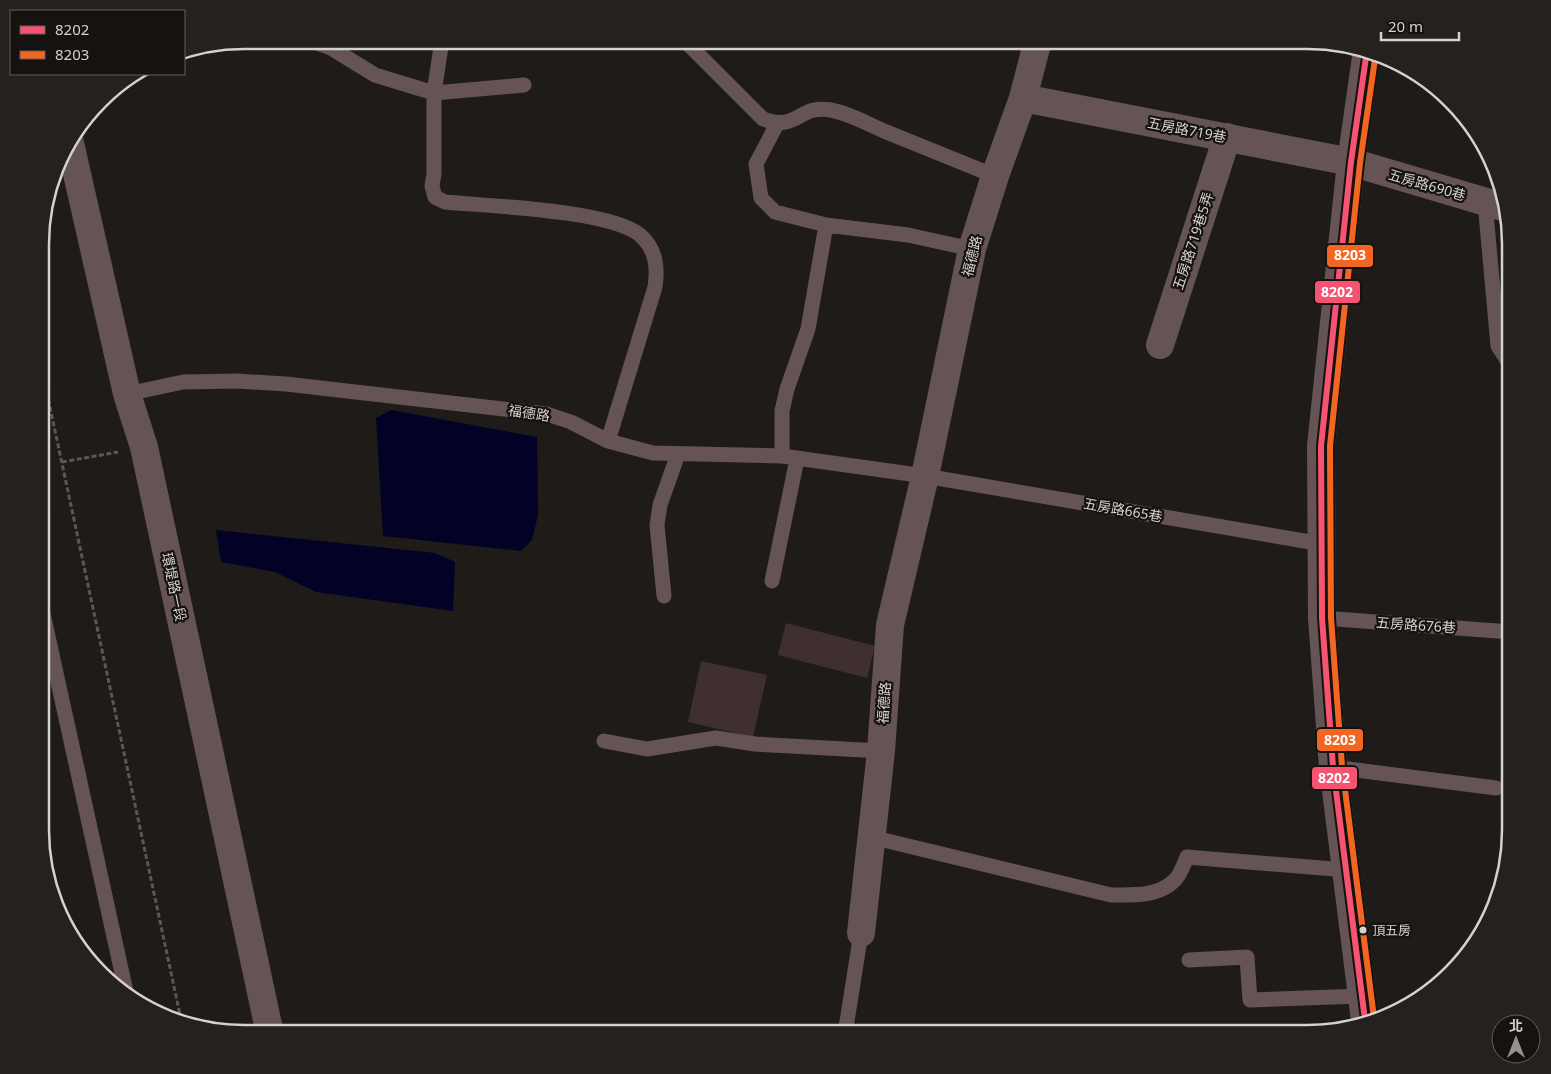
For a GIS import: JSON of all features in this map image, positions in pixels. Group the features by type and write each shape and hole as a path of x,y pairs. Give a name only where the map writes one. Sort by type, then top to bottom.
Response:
{"street":[{"name":"福德路","path":"861,932 881,751 890,625 925,476 972,249 994,176 1023,98 1036,49"},
{"path":"1363,1008 1333,767 1322,618 1321,446 1351,162 1366,58"},
{"name":"五房路719巷","path":"1023,98 1351,162"},
{"name":"五房路719巷5弄","path":"1160,345 1227,137"},
{"name":"環堤路一段","path":"72,152 127,394 144,447 268,1025"},
{"name":"五房路690巷","path":"1351,162 1494,204"}],"lane":[{"path":"333,49 375,75 434,94 524,85"},
{"path":"441,49 434,94 434,174 432,186 435,197 445,202 586,216 615,223 640,235 654,252 658,269 655,287 608,441"},
{"path":"693,49 763,119 777,124 788,123 808,110 828,109 852,114 872,126 994,176"},
{"path":"777,124 756,164 761,198 776,212 826,225 898,234 972,249"},
{"path":"1494,204 1498,346 1502,352"},
{"path":"772,581 790,458 784,404 786,389 808,329 826,225"},
{"name":"福德路","path":"127,394 183,382 237,381 286,384 547,414 571,422 608,441 654,453 790,458 925,476"},
{"path":"664,596 657,525 660,505 678,454"},
{"name":"五房路665巷","path":"925,476 1322,544"},
{"name":"五房路676巷","path":"1322,618 1502,631"},
{"path":"49,641 124,985"},
{"path":"604,741 648,749 716,738 755,744 881,751"},
{"path":"1333,767 1496,788"},
{"path":"871,837 1111,895 1140,895 1160,890 1175,880 1188,857 1346,870"},
{"path":"846,1025 861,932"},
{"path":"1189,960 1247,957 1250,1000 1363,1008"}],"path":[{"path":"49,402 180,1015"},
{"path":"62,462 144,447"}],"water":[{"path":"391,410 537,437 538,515 532,540 521,551 383,536 376,418"},
{"path":"216,530 435,553 455,562 453,611 316,592 275,572 221,562"}],"building":[{"path":"786,623 875,646 867,678 778,655"},
{"path":"701,661 767,675 753,737 688,722"}],"transit line":[{"name":"8202","path":"1365,1017 1333,767 1322,618 1321,446 1351,162 1366,58"},
{"name":"8203","path":"1373,1014 1342,766 1331,618 1330,446 1360,163 1375,61"}],"place":[{"name":"頂五房","path":"1363,930"}]}
